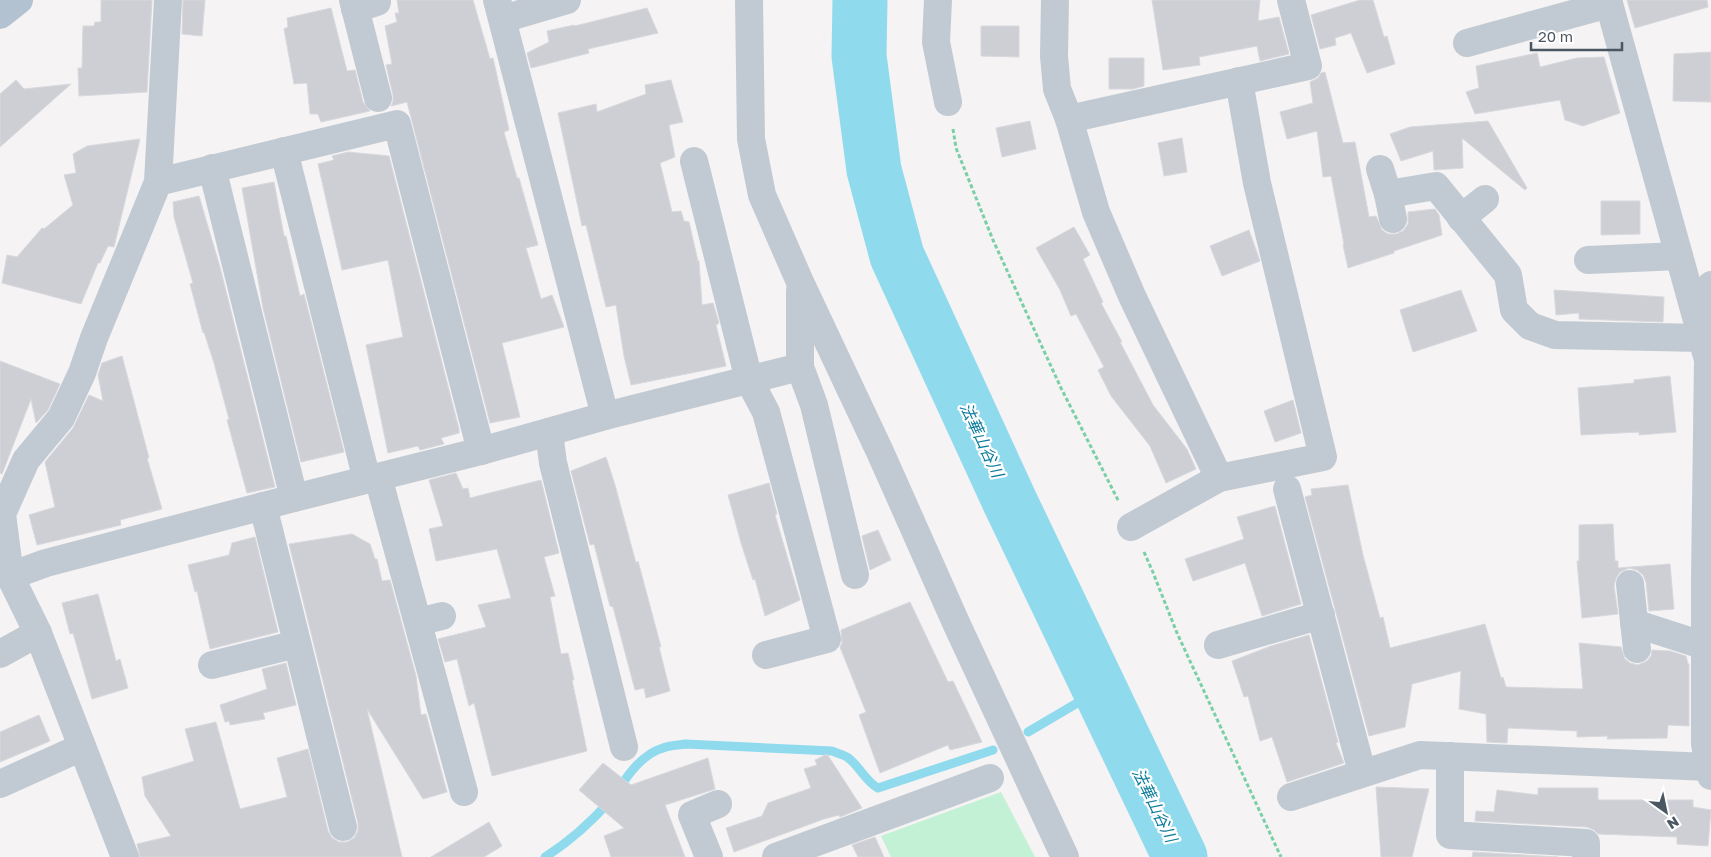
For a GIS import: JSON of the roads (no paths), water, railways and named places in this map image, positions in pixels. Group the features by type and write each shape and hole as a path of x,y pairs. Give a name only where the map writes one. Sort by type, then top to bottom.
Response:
{"main road":[{"path":"0,15 19,0"}],"street":[{"path":"125,857 38,633 10,576 1,514 26,460 61,418 82,373 94,338 158,182 168,0"},
{"path":"567,0 500,10 605,416"},
{"path":"749,0 751,139 762,195 800,282 881,454 961,633 1065,857"},
{"path":"938,0 936,42 948,102"},
{"path":"1055,0 1054,56 1057,89 1070,119 1096,212 1132,296 1218,478"},
{"path":"1070,119 1308,66 1291,0"},
{"path":"1291,797 1420,754 1710,772 1705,744 1708,360 1608,2 1467,43"},
{"path":"362,4 378,98"},
{"path":"1131,527 1218,478 1323,457 1257,183 1239,81"},
{"path":"158,182 397,124 481,451"},
{"path":"284,151 372,479 430,619 464,792"},
{"path":"694,160 749,380 766,412 827,639 766,655"},
{"path":"212,168 294,498"},
{"path":"1387,194 1436,186 1508,275 1514,310 1530,326 1554,335 1700,330"},
{"path":"1461,218 1485,198"},
{"path":"1588,260 1679,256"},
{"path":"800,282 800,367 814,404 855,575"},
{"path":"1700,330 1711,285"},
{"path":"10,576 46,563 481,451 605,416 800,367"},
{"path":"549,432 553,463 624,747"},
{"path":"1286,490 1362,772"},
{"path":"263,506 343,827"},
{"path":"1630,584 1637,649"},
{"path":"1218,645 1320,615"},
{"path":"1634,623 1705,646"},
{"path":"0,654 38,633"},
{"path":"212,665 297,644"},
{"path":"0,784 82,747"},
{"path":"1450,756 1450,835 1586,843 1586,857"},
{"path":"776,857 806,852 990,778"},
{"path":"709,857 692,815 718,804"}],"waterway":[{"name":"法華山谷川","path":"860,0 859,56 874,170 897,256 1010,502 1180,857"},
{"path":"1028,732 1101,689"},
{"path":"618,790 643,759 666,747 686,744 832,751 851,760 869,781 878,788 993,750"},
{"path":"545,857 579,832 609,802"}]}
